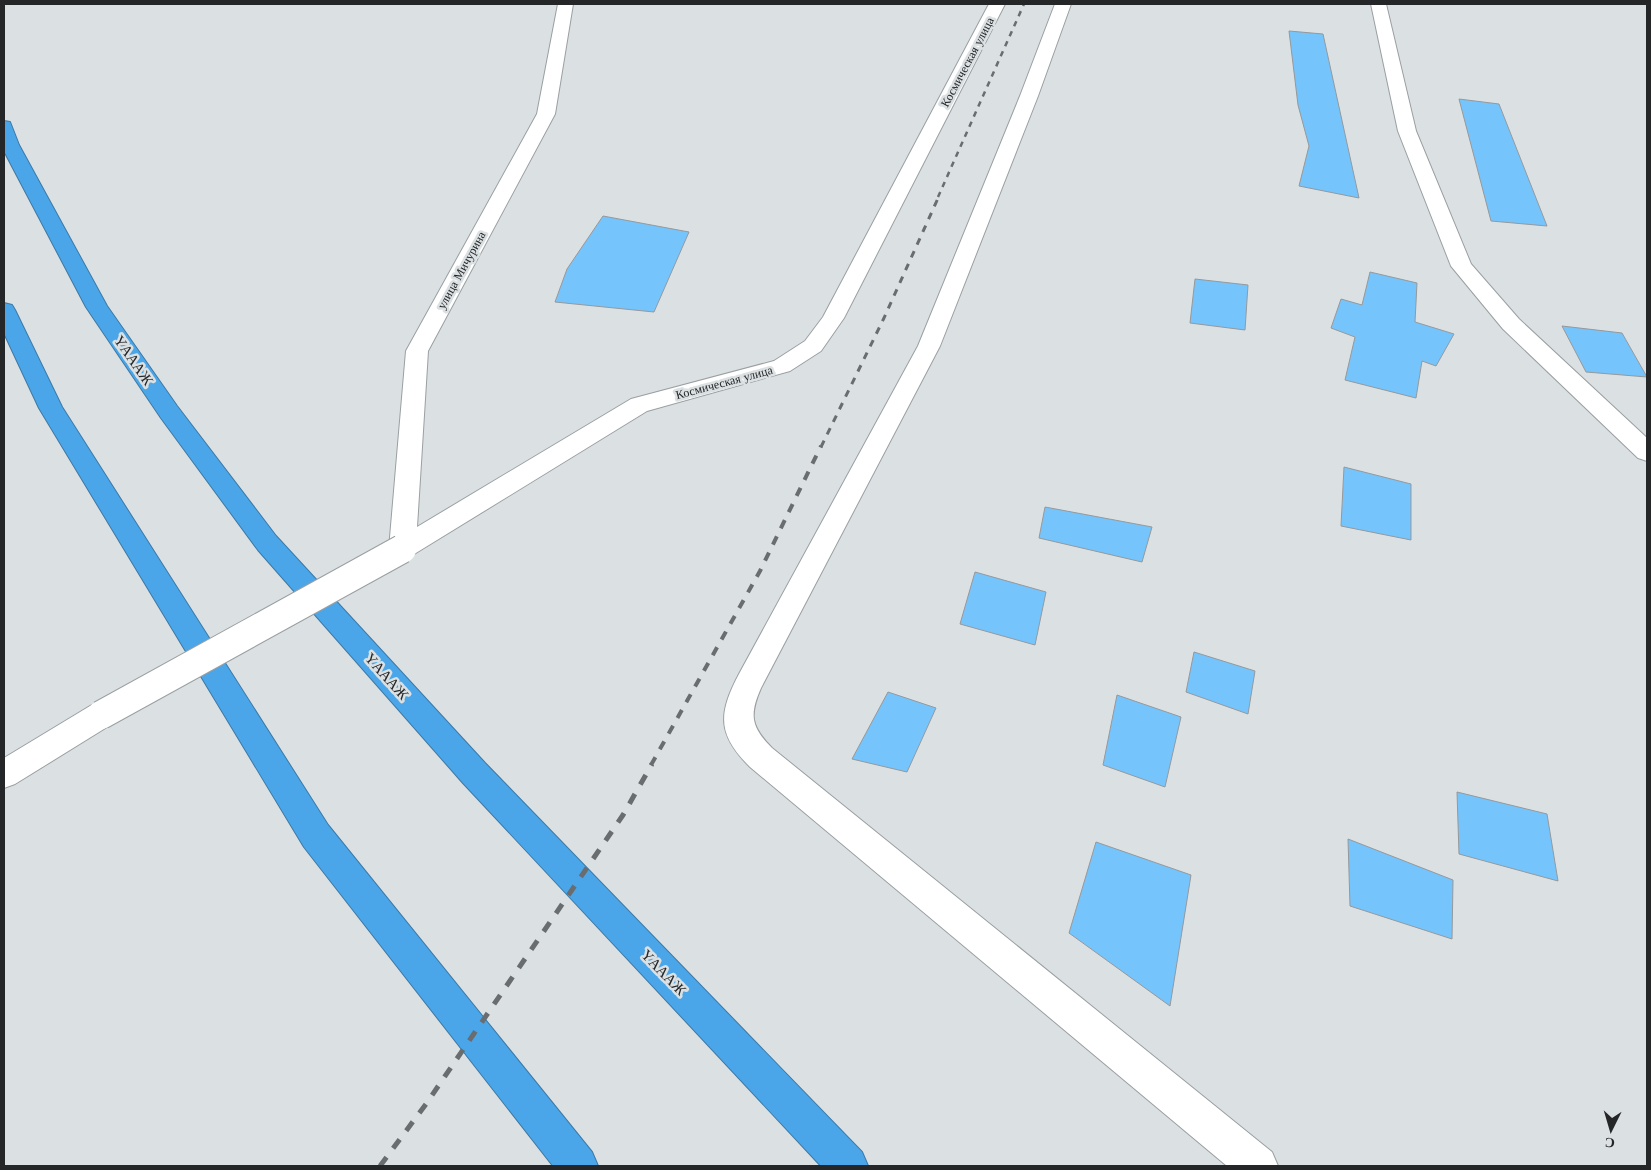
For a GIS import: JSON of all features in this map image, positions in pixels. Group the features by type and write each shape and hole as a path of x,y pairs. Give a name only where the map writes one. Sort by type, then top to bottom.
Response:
{"highway":[{"name":"ҮАААЖ","path":"4,126 10,144 46,216 97,307 169,412 267,543 474,773 848,1166"},
{"path":"4,310 51,408 316,836 578,1166"}],"street":[{"name":"улица Мичурина","path":"402,549 417,350 546,114 565,4"},
{"name":"Космическая улица","path":"4,774 101,715 402,549 639,405 782,366 813,346 832,318 997,4"},
{"path":"1063,4 1029,96 929,346 762,658 739,708 738,726 744,738 760,758 803,791 1258,1166"},
{"path":"1378,4 1407,131 1461,266 1511,324 1647,452"}],"building":[{"path":"1289,31 1323,34 1359,198 1299,186 1309,146 1298,105"},
{"path":"1459,99 1499,104 1547,226 1491,221"},
{"path":"603,216 689,232 654,312 555,302 567,269"},
{"path":"1370,272 1417,283 1415,322 1454,334 1436,366 1422,361 1416,398 1345,380 1355,337 1331,328 1341,299 1362,305"},
{"path":"1195,279 1248,285 1245,330 1190,323"},
{"path":"1562,326 1622,333 1647,377 1586,372"},
{"path":"1344,467 1411,484 1411,540 1341,526"},
{"path":"1045,507 1152,527 1142,562 1039,538"},
{"path":"975,572 1046,592 1035,645 960,624"},
{"path":"1194,652 1255,671 1248,714 1186,692"},
{"path":"888,692 936,708 907,772 852,759"},
{"path":"1117,695 1181,717 1165,787 1103,765"},
{"path":"1457,792 1547,814 1558,881 1459,854"},
{"path":"1348,839 1453,880 1452,939 1350,906"},
{"path":"1096,842 1191,875 1170,1006 1069,933"}],"railway":[{"path":"938,197 1024,4"},
{"path":"821,447 884,318 939,196"},
{"path":"651,765 760,571 821,446"},
{"path":"380,1166 426,1104 623,815 652,764"}]}
